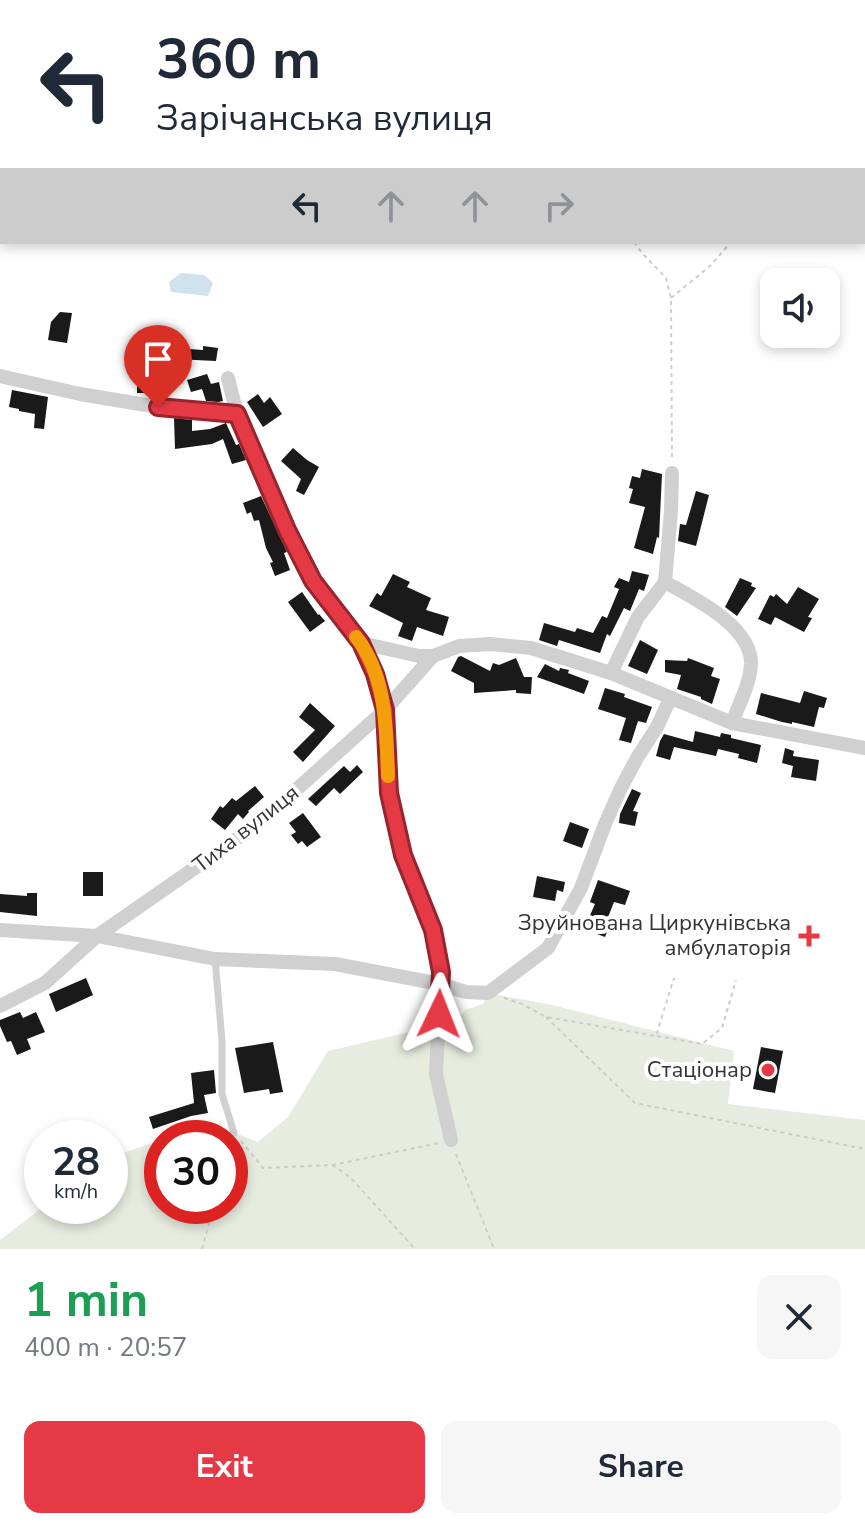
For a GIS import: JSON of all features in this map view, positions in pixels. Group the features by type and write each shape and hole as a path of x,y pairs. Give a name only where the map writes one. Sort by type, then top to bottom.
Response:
{"street":[{"path":"0,376 158,407 237,414"},
{"path":"228,378 237,414 287,530 313,581 361,643 375,674 385,710 389,793 403,855 433,930 441,972 436,1074 451,1140"},
{"path":"611,673 638,617 665,582 672,473"},
{"path":"665,582 710,608 729,623 744,642 751,661 748,681 732,723"},
{"path":"361,643 419,656 433,656 459,646 490,644 531,648 611,673 732,723 865,748"},
{"name":"Тиха вулиця","path":"0,1006 45,983 97,936 258,824 385,710 433,656"},
{"path":"0,930 97,936 215,959 335,964 466,992 488,993 548,948 581,888 621,788 670,699"}],"lane":[{"path":"215,959 222,1041 222,1094 230,1120"}],"path":[{"path":"635,244 666,278 671,298 672,473"},
{"path":"671,298 710,266 729,244"},
{"path":"656,1036 674,978"},
{"path":"546,1017 702,1044 722,1028 736,980"},
{"path":"488,993 522,1004 546,1017 635,1103 865,1149"},
{"path":"248,1150 263,1168 332,1165 451,1140 494,1249"},
{"path":"332,1165 350,1177 415,1249"},
{"path":"202,1249 209,1224"}],"shaded area":[{"path":"488,993 552,1005 734,1051 728,1104 865,1120 865,1249 0,1249 0,1240 24,1221 24,1224 128,1224 128,1151 144,1146 144,1224 248,1224 248,1138 258,1142 288,1117 328,1051 418,1030 453,1026 465,1010 483,1004"}],"water":[{"path":"181,273 204,275 213,283 208,296 171,292 169,282"}],"building":[{"path":"60,312 72,313 67,343 48,340 51,322"},
{"path":"203,346 218,348 216,361 174,359 175,348 203,350"},
{"path":"156,358 157,393 137,393 137,359"},
{"path":"207,374 211,384 219,382 223,401 206,401 202,389 191,392 187,380"},
{"path":"12,390 48,397 44,429 34,428 35,414 9,407"},
{"path":"258,394 264,403 270,397 282,414 263,427 247,402"},
{"path":"174,418 192,420 192,431 226,423 246,460 232,464 223,439 212,444 175,449"},
{"path":"293,448 319,467 304,495 296,491 301,479 281,461"},
{"path":"642,469 662,474 659,538 653,554 634,548 645,507 629,503 633,489 629,488 632,476 640,478"},
{"path":"696,491 709,495 696,546 678,541 680,524 686,525"},
{"path":"261,496 287,552 284,553 290,570 275,576 259,520 254,521 251,512 247,514 243,503"},
{"path":"632,571 649,575 644,591 639,589 630,611 624,608 610,636 607,634 600,653 559,640 557,646 539,640 544,623 575,632 577,628 593,633 602,616 607,618 619,589 614,587 619,578 629,582"},
{"path":"393,574 410,582 407,587 431,598 426,610 449,617 443,636 417,627 412,641 398,636 403,623 369,606 377,593 381,596"},
{"path":"740,578 756,588 737,616 725,607"},
{"path":"798,587 819,599 808,617 812,618 804,632 775,617 771,625 758,619 770,595 774,597 776,594 787,604"},
{"path":"302,592 325,621 310,632 288,602"},
{"path":"640,640 658,650 647,674 628,666"},
{"path":"461,656 490,671 493,663 499,665 516,658 524,677 532,677 531,694 516,693 516,690 474,693 474,683 451,671"},
{"path":"688,658 714,668 711,676 720,679 712,704 677,689 681,675 665,672 665,660 687,661"},
{"path":"545,664 559,671 560,668 569,670 568,673 589,681 584,694 537,677"},
{"path":"605,688 652,707 646,723 638,721 631,743 619,740 626,718 598,709"},
{"path":"804,691 827,698 824,708 819,707 814,727 756,714 761,693 800,703"},
{"path":"310,703 335,726 303,762 293,752 315,730 299,717"},
{"path":"695,731 720,737 721,733 731,735 731,738 761,745 757,763 718,749 716,756 674,747 670,760 656,756 664,734 693,742"},
{"path":"785,748 794,751 793,756 819,760 816,781 791,777 793,766 782,763"},
{"path":"357,765 363,772 340,794 334,788 316,806 308,799 344,766 350,772"},
{"path":"255,786 264,797 243,819 238,814 225,830 211,819 220,806 223,808 232,798 236,801"},
{"path":"632,789 641,793 633,811 638,812 635,826 619,823"},
{"path":"303,813 321,837 307,847 302,841 298,844 291,835 296,832 289,823"},
{"path":"570,822 589,829 582,848 563,841"},
{"path":"83,872 103,872 103,896 83,896"},
{"path":"537,876 565,882 563,892 557,890 555,901 533,897"},
{"path":"598,880 630,891 625,905 614,902 605,937 584,929 595,904 590,902"},
{"path":"27,893 37,893 37,916 0,912 0,894 27,896"},
{"path":"86,978 93,995 56,1012 49,994"},
{"path":"20,1012 23,1018 36,1012 45,1032 27,1039 31,1049 17,1055 11,1041 7,1042 0,1020"},
{"path":"273,1042 283,1092 270,1094 269,1089 244,1093 235,1048"},
{"name":"Стаціонар","path":"761,1047 783,1051 775,1093 753,1089"},
{"path":"214,1070 216,1093 204,1095 208,1113 179,1120 150,1120 149,1117 194,1103 191,1073"}],"slow traffic":[{"path":"356,637 367,655 382,695 388,776"}],"place":[{"name":"Зруйнована Циркунівська амбулаторія","path":"809,936"},
{"name":"Стаціонар","path":"768,1070"}],"route":[{"path":"158,407 237,414 287,530 313,581 367,655 385,710 389,793 403,855 433,930 441,972 439,1014"}]}
